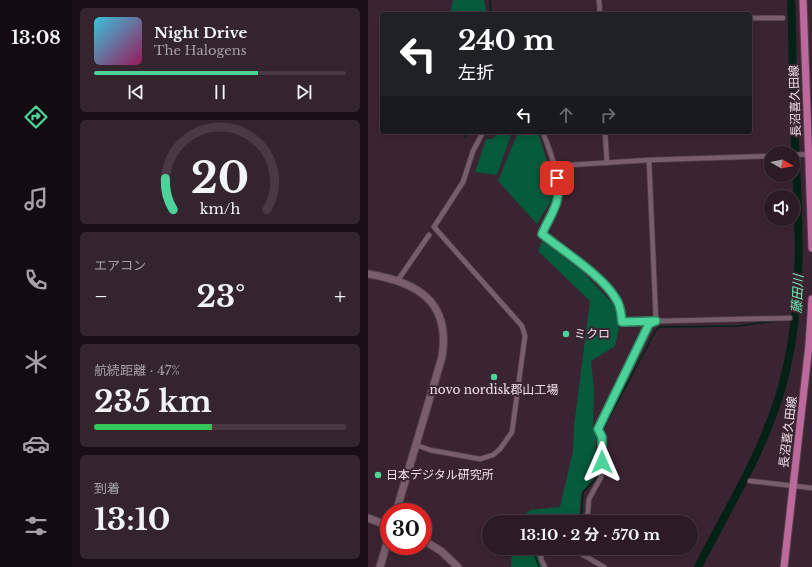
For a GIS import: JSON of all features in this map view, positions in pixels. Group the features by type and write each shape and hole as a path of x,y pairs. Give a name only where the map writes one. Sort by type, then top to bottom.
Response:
{"main road":[{"name":"長沼喜久田線","path":"803,0 812,248"},
{"name":"長沼喜久田線","path":"784,567 811,345 812,299"}],"street":[{"path":"599,0 600,12"},
{"path":"752,18 783,18"},
{"path":"416,445 430,450 480,459 493,455 497,452 505,444 512,432 525,336 522,326 434,227 463,182 482,134"},
{"path":"544,134 554,166 559,191 558,200 542,234 606,286 616,299 620,309 622,322 790,318"},
{"path":"606,134 607,163"},
{"path":"554,166 649,160 764,156"},
{"path":"649,160 656,321"},
{"path":"398,280 429,235"},
{"path":"368,274 398,280 421,292 429,300 440,320 443,332 444,345 442,357 399,503"},
{"path":"588,515 589,499 601,477 602,437 598,429 649,324 656,321"},
{"path":"750,481 812,488"},
{"path":"368,518 380,523"},
{"path":"432,546 441,551 458,567"},
{"path":"380,567 383,555"},
{"path":"541,555 541,559 545,567"},
{"path":"583,555 604,567"}],"green space":[{"path":"453,0 484,0 487,12 450,12"},
{"path":"497,134 511,134 497,175 475,172 486,139 492,139"},
{"path":"517,134 539,134 548,165 553,197 537,224 498,181"},
{"path":"542,241 581,270 614,305 619,328 615,346 591,361 594,390 593,426 597,436 593,479 581,493 579,515 524,515 530,510 560,507 573,451 574,426 590,301 538,251"},
{"path":"512,555 537,555 542,567 511,567"}],"waterway":[{"path":"490,0 491,12"},
{"name":"藤田川","path":"698,567 752,464 770,422 778,400 794,328 799,254 793,106 791,0"},
{"path":"602,431 656,330 660,327 739,326 783,320"},
{"path":"581,515 583,492 597,478 598,436"},
{"path":"535,555 539,567"}],"place":[{"name":"ミクロ","path":"566,334"},
{"name":"novo nordisk郡山工場","path":"494,377"},
{"name":"日本デジタル研究所","path":"378,475"}],"route":[{"path":"557,178 559,191 558,200 542,234 606,286 616,299 620,309 622,322 656,321 649,324 598,429 602,437 602,462"}]}
